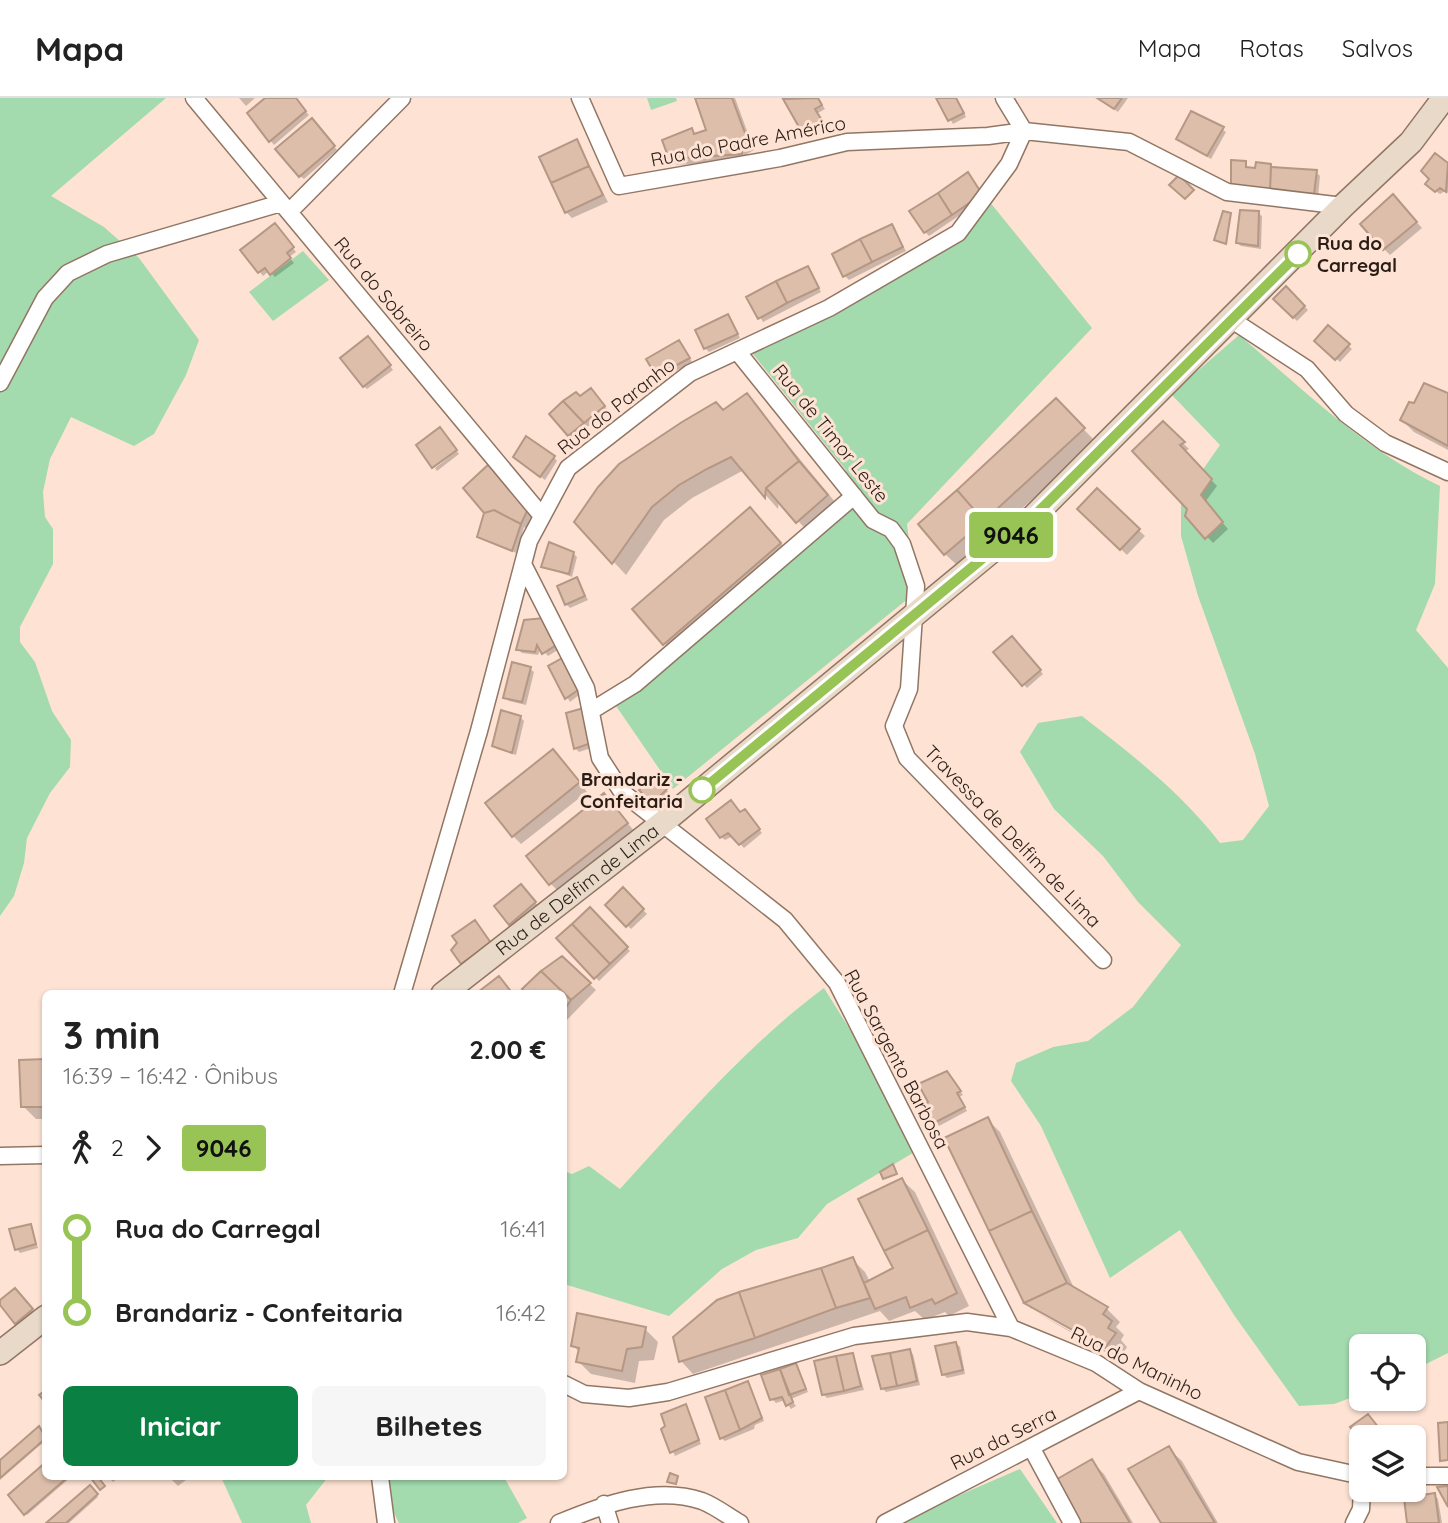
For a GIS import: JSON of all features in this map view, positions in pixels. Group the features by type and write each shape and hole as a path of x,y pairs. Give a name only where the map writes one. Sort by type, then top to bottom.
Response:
{"main road":[{"name":"Rua de Delfim de Lima","path":"448,990 660,824 1034,516 1343,206 1411,142 1444,98"},
{"path":"0,1353 42,1320"}],"street":[{"name":"Rua do Sobreiro","path":"194,98 542,516"},
{"path":"0,383 45,298 68,273 107,254 285,207 402,98"},
{"name":"Rua do Padre Américo","path":"580,98 619,186 780,158 848,142 988,136 1024,131"},
{"path":"1004,98 1024,131 1129,142 1227,192 1343,206"},
{"name":"Rua do Paranho","path":"403,990 480,730 529,541 568,468 690,373 829,308 958,233 1009,164 1024,131"},
{"path":"1232,320 1307,369 1346,414 1385,443 1448,472"},
{"name":"Rua de Timor Leste","path":"737,351 873,520 891,529 902,544 916,586 914,616"},
{"path":"591,711 635,684 854,496"},
{"name":"Rua Sargento Barbosa","path":"523,564 586,688 600,758 622,792 785,920 837,983 1011,1328"},
{"name":"Travessa de Delfim de Lima","path":"914,616 909,689 894,726 907,758 1103,960"},
{"path":"0,1156 42,1155"},
{"name":"Rua do Maninho","path":"567,1386 584,1394 629,1398 668,1392 854,1336 967,1322 1011,1328 1096,1363 1139,1391 1298,1462 1349,1473"},
{"name":"Rua da Serra","path":"885,1523 1139,1391"},
{"path":"1031,1447 1072,1523"},
{"path":"1426,1476 1448,1476"},
{"path":"380,1480 386,1523"},
{"path":"559,1523 604,1504 664,1495 702,1501 740,1523"},
{"path":"1354,1523 1361,1502"},
{"path":"604,1504 610,1523"}],"green space":[{"path":"0,98 166,98 51,196 104,227 139,258 199,340 186,375 154,434 134,446 71,417 50,459 43,492 45,517 53,529 53,564 20,627 20,642 35,662 52,711 71,740 70,767 50,793 27,838 24,863 14,896 0,916"},
{"path":"647,98 676,98 677,101 651,110"},
{"path":"989,201 1092,328 907,524 915,593 673,789 614,703 857,498 845,469 745,344 917,256"},
{"path":"303,251 329,280 273,321 249,292"},
{"path":"1239,335 1359,436 1440,486 1435,584 1416,630 1448,668 1448,1353 1426,1364 1426,1334 1349,1334 1349,1398 1334,1404 1299,1406 1234,1315 1180,1230 1110,1278 1041,1126 1011,1081 1016,1063 1053,1047 1088,1041 1133,1007 1181,945 1138,902 1103,856 1054,809 1020,752 1038,723 1082,716 1172,791 1220,843 1243,840 1269,806 1255,754 1198,596 1181,536 1181,501 1220,445 1171,394"},
{"path":"824,988 923,1147 827,1204 798,1238 756,1250 722,1269 669,1316 567,1285 567,1172 572,1174 589,1166 620,1189 743,1058"},
{"path":"1020,1469 1057,1523 895,1523"},
{"path":"222,1480 326,1480 306,1505 311,1523 242,1523"},
{"path":"378,1480 506,1480 527,1518 518,1523 399,1523"}],"building":[{"path":"265,98 296,98 306,111 269,142 247,113"},
{"path":"695,98 732,98 749,144 742,148 742,154 669,159 662,140 692,128 694,134 706,130"},
{"path":"818,98 822,105 815,109 823,122 803,134 783,99"},
{"path":"936,98 956,98 964,113 948,121"},
{"path":"1097,98 1122,98 1114,109"},
{"path":"1191,111 1224,127 1207,156 1176,139"},
{"path":"312,118 335,146 299,177 275,149"},
{"path":"577,139 589,166 551,183 539,157"},
{"path":"1435,153 1448,163 1446,192 1440,188 1435,192 1425,184 1429,179 1421,171"},
{"path":"1231,160 1246,161 1246,167 1255,168 1256,162 1271,164 1270,191 1231,186"},
{"path":"589,166 603,195 565,213 551,183"},
{"path":"1271,167 1317,170 1314,194 1270,191"},
{"path":"968,172 982,194 952,215 938,193"},
{"path":"1179,175 1194,190 1185,199 1169,185"},
{"path":"938,193 952,215 924,233 909,211"},
{"path":"1393,194 1417,222 1383,250 1360,224"},
{"path":"1240,210 1259,211 1258,246 1236,243"},
{"path":"1223,211 1231,213 1226,244 1214,240"},
{"path":"275,223 294,247 287,253 291,258 270,275 265,268 258,273 240,250"},
{"path":"892,224 903,247 872,262 860,239"},
{"path":"860,239 872,262 843,277 832,254"},
{"path":"808,266 819,288 787,303 776,281"},
{"path":"776,281 787,303 758,319 746,297"},
{"path":"1286,286 1305,306 1293,318 1273,299"},
{"path":"728,314 738,334 704,349 695,330"},
{"path":"1328,325 1350,344 1335,360 1314,341"},
{"path":"368,336 391,365 363,387 340,358"},
{"path":"679,340 690,358 656,376 646,359"},
{"path":"1424,383 1448,393 1448,446 1400,420 1409,402 1414,403"},
{"path":"591,388 605,406 584,423 563,401 576,392 580,396"},
{"path":"747,393 799,461 766,488 765,498 731,457 707,469 679,485 652,507 612,564 574,522 598,487 619,464 682,422 716,402 723,410"},
{"path":"1056,398 1085,428 984,521 957,490"},
{"path":"563,401 584,423 568,436 549,414"},
{"path":"1163,421 1185,442 1180,445 1212,479 1201,495 1223,522 1205,539 1185,516 1187,509 1132,451"},
{"path":"440,427 457,450 432,468 416,445"},
{"path":"526,436 555,456 540,477 513,457"},
{"path":"799,461 828,495 796,523 766,488"},
{"path":"490,463 529,507 521,524 494,510 484,513 463,488"},
{"path":"1097,488 1140,529 1120,550 1077,509"},
{"path":"957,490 984,521 944,555 918,524"},
{"path":"750,507 781,543 663,645 632,609"},
{"path":"494,510 521,524 512,551 477,537 484,513"},
{"path":"549,542 574,552 569,574 541,567"},
{"path":"577,577 585,596 565,605 557,586"},
{"path":"544,618 558,644 542,654 537,645 535,652 516,650 524,620"},
{"path":"1012,636 1041,670 1022,686 993,652"},
{"path":"564,657 581,688 565,699 548,666"},
{"path":"512,662 531,667 522,702 503,698"},
{"path":"587,707 594,742 574,749 566,713"},
{"path":"501,710 521,716 512,753 492,746"},
{"path":"553,749 580,782 512,837 485,803"},
{"path":"656,776 667,789 652,804 639,790"},
{"path":"604,793 628,823 549,885 526,856"},
{"path":"731,800 740,812 745,809 760,829 739,845 728,833 720,838 706,819"},
{"path":"521,884 536,902 509,925 494,906"},
{"path":"623,887 644,909 626,927 605,905"},
{"path":"590,907 628,947 610,964 572,924"},
{"path":"475,920 491,943 461,964 451,950 457,943 452,936"},
{"path":"572,924 610,964 594,979 556,938"},
{"path":"562,956 591,983 571,1000 567,996 567,990 561,990 541,971"},
{"path":"541,971 561,990 523,990"},
{"path":"499,976 510,990 481,990"},
{"path":"42,1059 42,1107 21,1107 19,1060"},
{"path":"947,1071 961,1091 957,1093 965,1107 934,1123 924,1105 928,1102 918,1084"},
{"path":"988,1117 1032,1211 989,1231 944,1138"},
{"path":"893,1164 897,1174 883,1179 880,1172"},
{"path":"902,1178 928,1230 884,1251 858,1199"},
{"path":"1032,1211 1067,1283 1024,1303 989,1231"},
{"path":"31,1224 36,1244 15,1250 9,1229"},
{"path":"928,1230 957,1293 935,1304 932,1299 910,1308 906,1297 875,1309 864,1283 893,1268 884,1251"},
{"path":"853,1257 870,1298 836,1308 821,1268"},
{"path":"821,1268 836,1308 755,1338 739,1292"},
{"path":"1067,1283 1108,1307 1103,1314 1112,1321 1108,1328 1116,1333 1105,1348 1024,1303"},
{"path":"15,1288 33,1309 15,1324 0,1305 0,1300"},
{"path":"739,1292 755,1338 679,1362 673,1337 717,1300"},
{"path":"577,1313 646,1327 642,1347 627,1349 622,1371 576,1362 579,1348 571,1346"},
{"path":"956,1342 963,1370 942,1375 935,1346"},
{"path":"910,1349 917,1381 897,1386 890,1353"},
{"path":"853,1353 861,1386 844,1391 836,1356"},
{"path":"890,1353 897,1386 881,1389 872,1356"},
{"path":"836,1356 844,1391 822,1395 814,1361"},
{"path":"796,1363 806,1389 789,1395 780,1369"},
{"path":"780,1369 793,1402 786,1406 782,1397 770,1400 761,1375"},
{"path":"748,1381 762,1418 740,1430 725,1390"},
{"path":"725,1390 740,1430 720,1439 705,1397"},
{"path":"686,1404 699,1440 670,1453 661,1429 665,1426 661,1414"},
{"path":"1368,1414 1377,1425 1353,1425"},
{"path":"1448,1422 1448,1460 1440,1461 1438,1423"},
{"path":"39,1426 42,1441 0,1478 0,1460"},
{"path":"1169,1446 1215,1523 1161,1523 1128,1469"},
{"path":"1092,1459 1130,1523 1076,1523 1052,1482"},
{"path":"42,1465 42,1480 65,1480 24,1515 8,1495"},
{"path":"670,1473 678,1476 676,1484 667,1482"},
{"path":"92,1480 100,1480 105,1486 100,1490"},
{"path":"90,1485 98,1494 66,1523 46,1523"},
{"path":"1448,1486 1448,1507 1437,1487"},
{"path":"1435,1493 1439,1523 1407,1523 1404,1502 1426,1502 1426,1494"}],"bus line":[{"name":"9046","path":"702,790 1034,516 1298,254"}],"place":[{"name":"Rua do Carregal","path":"1298,254"},
{"name":"Brandariz - Confeitaria","path":"702,790"}]}
